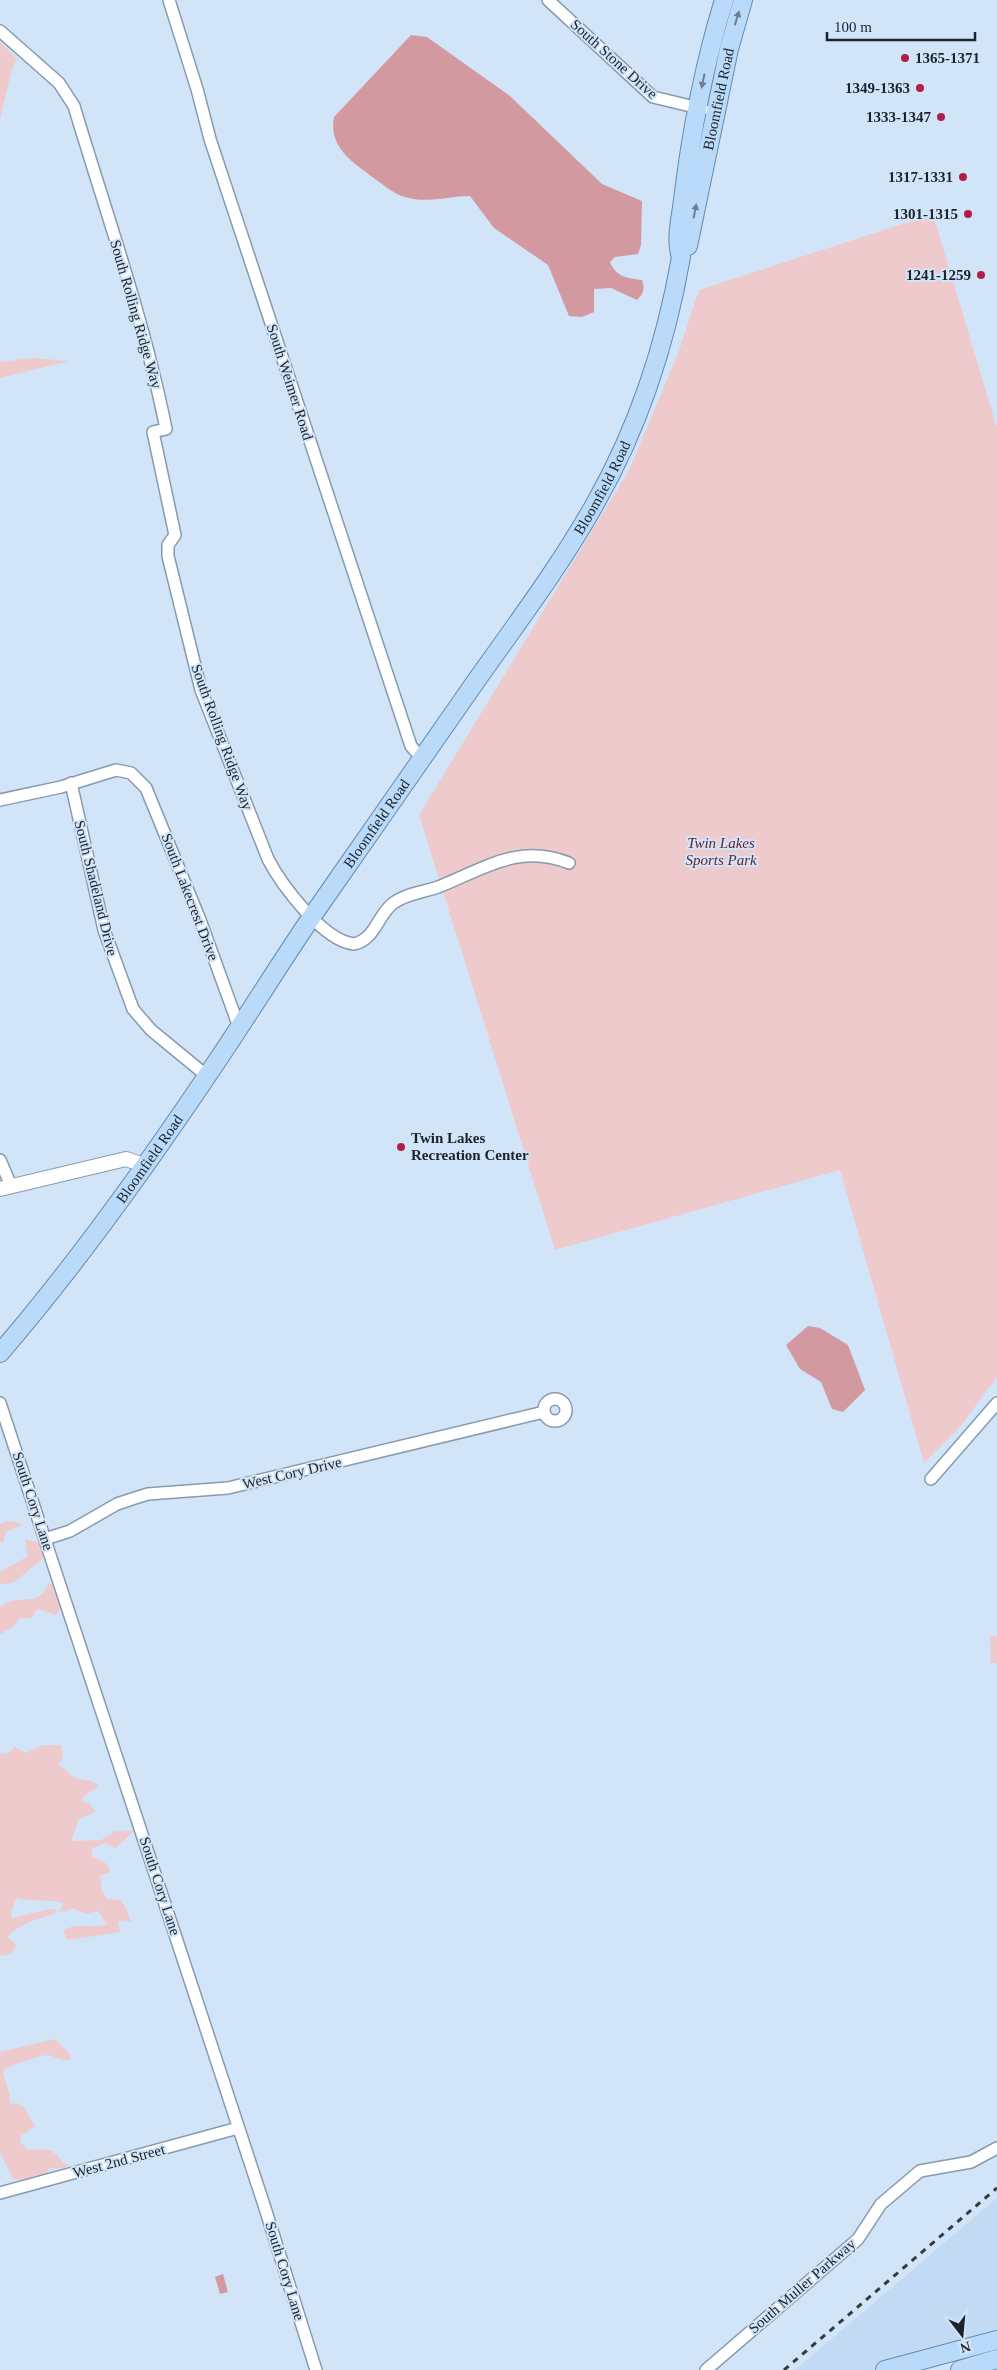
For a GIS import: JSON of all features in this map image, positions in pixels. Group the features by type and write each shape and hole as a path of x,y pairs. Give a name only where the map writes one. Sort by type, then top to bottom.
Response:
{"main road":[{"name":"Bloomfield Road","path":"0,1353 41,1305 84,1248 207,1076 312,916 572,542 613,470 638,416 662,346 681,256 687,250 706,109 710,50 724,0"},
{"name":"Bloomfield Road","path":"706,109 742,0"},
{"path":"885,2370 997,2340"},
{"path":"967,2369 997,2359"}],"street":[{"name":"South Weimer Road","path":"169,0 210,139 411,746 422,759"},
{"name":"South Stone Drive","path":"548,0 653,97 706,109"},
{"name":"South Rolling Ridge Way","path":"0,31 59,83 74,106 146,340 159,394 166,429 153,432 175,535 168,545 168,556 197,675 268,858 277,876 312,916"},
{"name":"South Lakecrest Drive","path":"71,783 111,771 131,773 146,788 200,920 239,1027"},
{"path":"0,800 71,783"},
{"name":"South Shadeland Drive","path":"71,783 104,930 133,1009 150,1030 207,1076"},
{"path":"312,916 333,936 354,944 370,935 386,910 396,902 496,862 520,856 540,855 569,863"},
{"path":"0,1160 5,1188 126,1159 144,1165"},
{"name":"South Cory Lane","path":"0,1403 316,2370"},
{"path":"931,1480 997,1403"},
{"name":"West Cory Drive","path":"46,1539 70,1531 118,1504 135,1498 162,1493 228,1488 544,1412"},
{"name":"West 2nd Street","path":"0,2193 238,2128"},
{"name":"South Muller Parkway","path":"706,2370 852,2244 881,2204 920,2171 971,2162 997,2148"},
{"path":"965,2348 967,2369"}],"shaded area":[{"path":"411,35 427,37 510,96 602,184 642,201 641,245 638,254 615,257 610,262 619,274 642,280 643,291 637,300 611,288 594,289 594,312 582,317 569,316 548,265 494,228 470,196 421,200 401,196 375,179 344,154 335,138 333,128 334,117"},
{"path":"808,1326 820,1328 848,1345 865,1390 843,1412 832,1409 821,1382 800,1369 786,1345"},
{"path":"997,2198 997,2335 873,2370 795,2370"},
{"path":"223,2274 228,2292 220,2294 215,2277"}],"green space":[{"path":"0,42 17,59 11,72 0,120"},
{"name":"Twin Lakes Sports Park","path":"933,214 997,428 997,1377 960,1427 924,1463 840,1170 555,1250 419,815 629,470 679,351 699,290"},
{"path":"32,358 69,361 0,378 0,362"},
{"path":"8,1521 24,1524 6,1532 3,1542 0,1542 0,1524"},
{"path":"25,1539 41,1543 45,1557 13,1583 0,1584 0,1572 28,1556"},
{"path":"49,1583 55,1586 60,1609 56,1615 37,1609 32,1618 20,1618 12,1628 0,1634 0,1607 11,1601 38,1597 42,1595"},
{"path":"990,1636 997,1636 997,1663 991,1664"},
{"path":"43,1745 61,1745 63,1755 59,1766 72,1776 93,1782 99,1786 83,1797 82,1802 88,1803 96,1811 79,1819 71,1841 101,1840 116,1831 123,1832 136,1829 116,1848 105,1843 91,1849 93,1857 106,1863 109,1868 110,1872 100,1876 102,1891 107,1899 121,1900 131,1922 121,1920 118,1923 120,1932 68,1940 63,1933 65,1929 75,1926 107,1924 98,1911 85,1914 73,1908 65,1912 59,1911 64,1903 16,1898 11,1913 12,1918 56,1909 54,1914 29,1923 12,1932 7,1937 17,1945 11,1954 0,1956 0,1753 6,1754 15,1747 26,1753"},
{"path":"55,2039 71,2055 69,2060 46,2055 18,2063 3,2070 10,2104 18,2103 24,2108 35,2126 21,2136 20,2142 28,2150 50,2151 69,2165 65,2168 49,2168 47,2174 34,2178 13,2179 0,2152 0,2052"}],"railway":[{"path":"784,2370 997,2188"}],"place":[{"name":"1365-1371","path":"905,58"},
{"name":"1349-1363","path":"920,88"},
{"name":"1333-1347","path":"941,117"},
{"name":"1317-1331","path":"963,177"},
{"name":"1301-1315","path":"968,214"},
{"name":"1241-1259","path":"981,275"},
{"name":"Twin Lakes Recreation Center","path":"401,1147"}]}
